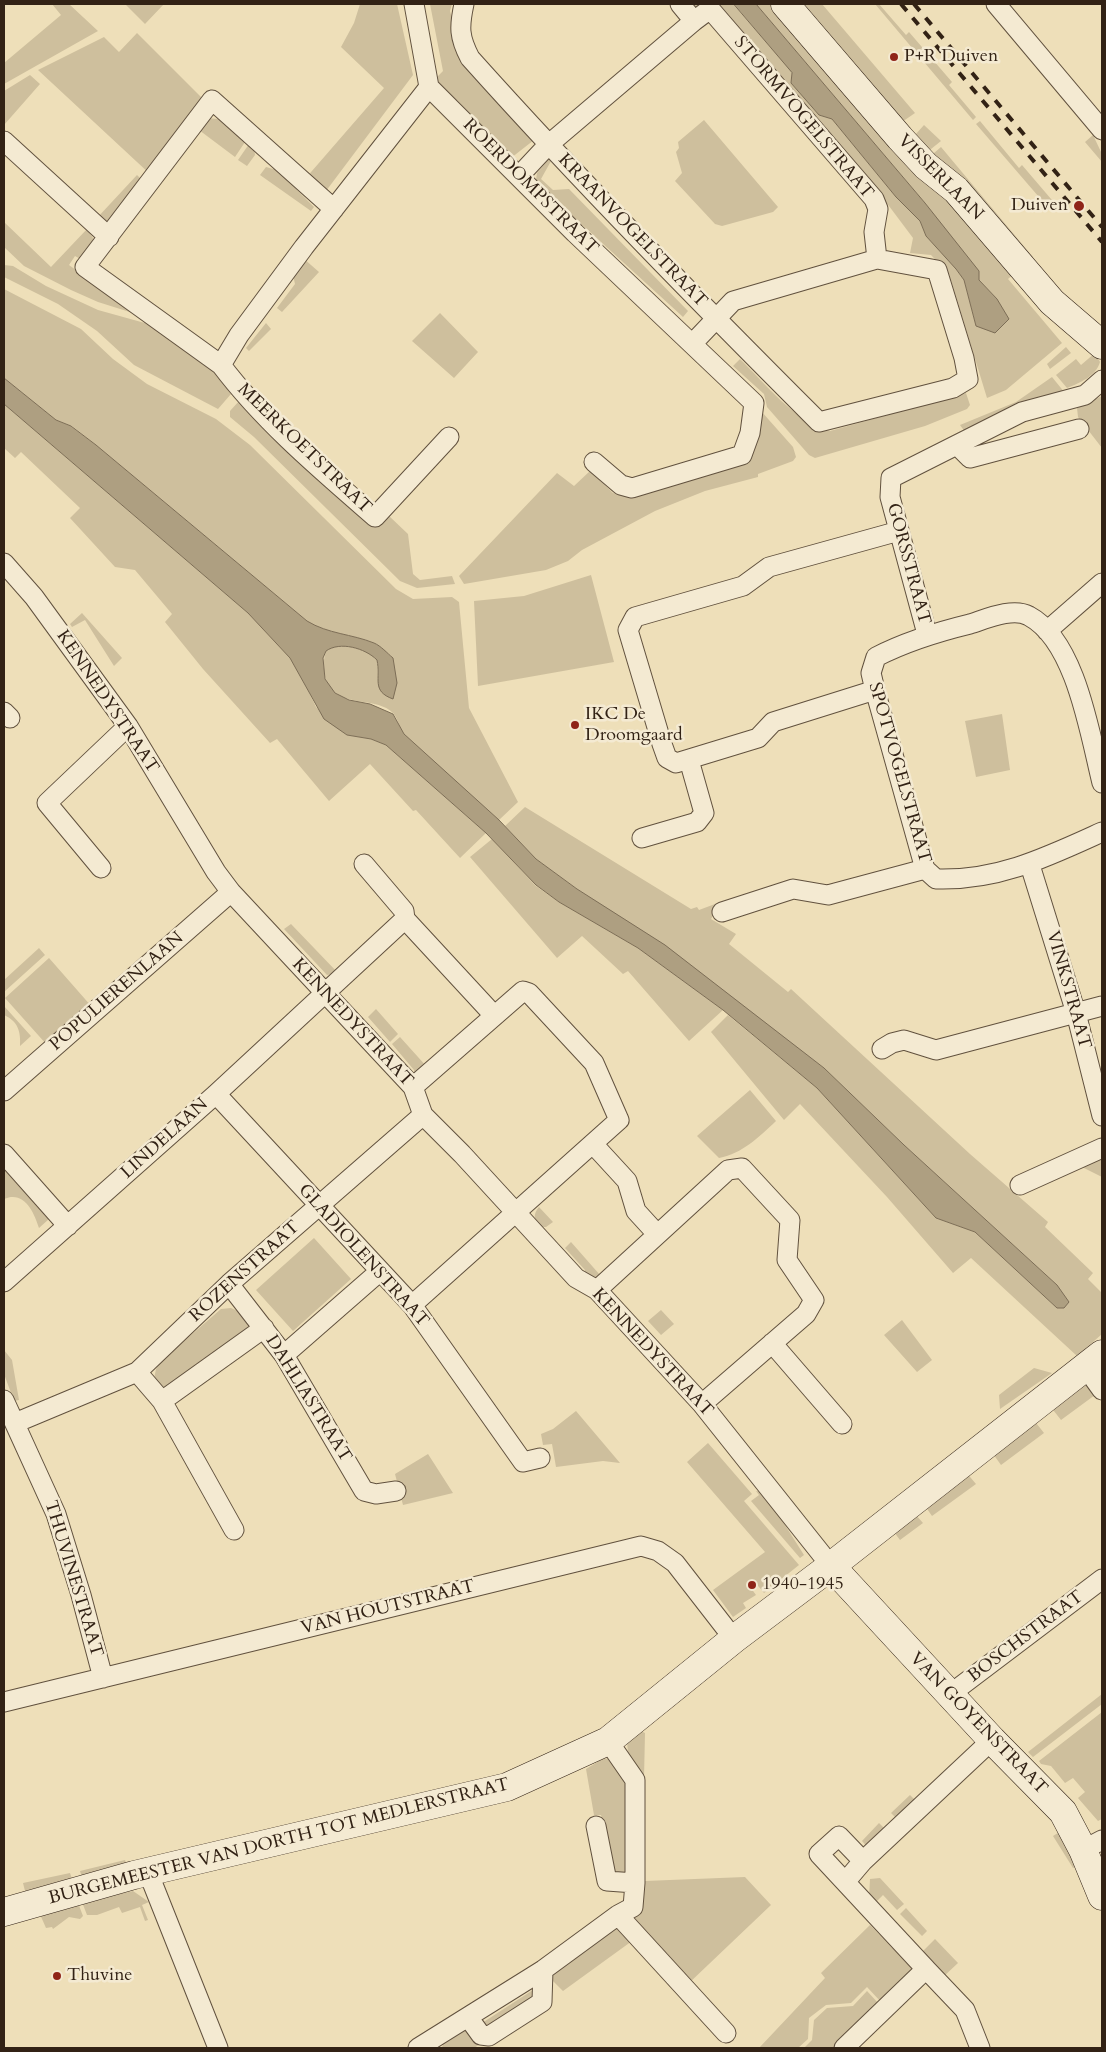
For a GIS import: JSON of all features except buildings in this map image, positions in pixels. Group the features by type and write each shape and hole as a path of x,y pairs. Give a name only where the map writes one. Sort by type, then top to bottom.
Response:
{"street":[{"path":"221,365 239,335 334,209 430,87 414,4"},
{"name":"KRAANVOGELSTRAAT","path":"464,4 459,27 463,44 470,58 548,145 715,318 819,422 961,385 968,380 937,270 877,259"},
{"path":"519,176 548,145 694,21 680,4"},
{"name":"VISSERLAAN","path":"785,4 900,138 926,166 956,190 1052,302 1102,345"},
{"path":"996,4 1102,130"},
{"name":"STORMVOGELSTRAAT","path":"694,21 710,10 874,200 878,209 874,232 877,259"},
{"name":"ROERDOMPSTRAAT","path":"430,87 575,233 754,403 750,433 742,455 632,488 620,485 594,462"},
{"name":"MEERKOETSTRAAT","path":"334,209 212,100 85,267 221,365 242,392 268,419 375,517 449,438"},
{"path":"4,141 109,236"},
{"path":"692,344 733,301 877,259"},
{"name":"GORSSTRAAT","path":"927,634 890,497 891,478 1022,412 1085,395 1102,380"},
{"path":"957,445 970,458 1079,429"},
{"path":"875,690 774,722 758,738 676,763 667,758 628,630 634,617 743,586 769,567 899,531"},
{"name":"KENNEDYSTRAAT","path":"7,572 34,597 128,726 230,892 325,995 413,1086 423,1115 462,1154 514,1213 576,1278 597,1290 702,1404 832,1566"},
{"path":"1047,631 1102,583"},
{"name":"SPOTVOGELSTRAAT","path":"1102,783 1075,680 1065,653 1047,631 1028,615 1014,612 927,634 876,657 871,673 875,690 925,869 936,879 961,880 1030,865 1102,832"},
{"path":"101,868 47,803 128,726"},
{"path":"642,838 698,822 704,813 689,760"},
{"path":"364,864 404,911 405,919 490,1011"},
{"name":"VINKSTRAAT","path":"1030,865 1076,1014 1102,1116"},
{"path":"722,912 794,889 828,895 925,869"},
{"name":"POPULIERENLAAN","path":"4,1092 230,892"},
{"name":"LINDELAAN","path":"4,1282 216,1094 405,919"},
{"path":"412,1306 620,1120 615,1107 607,1096 594,1063 529,993 523,991 413,1086"},
{"path":"882,1049 892,1043 904,1040 936,1050 1102,1006"},
{"name":"GLADIOLENSTRAAT","path":"216,1094 412,1306 523,1462 540,1458"},
{"name":"ROZENSTRAAT","path":"15,1423 138,1372 229,1284 423,1115"},
{"path":"592,1144 627,1182 636,1211 657,1234"},
{"path":"1020,1185 1102,1148"},
{"path":"4,1154 68,1226"},
{"path":"597,1290 728,1170 742,1168 790,1220 786,1260 814,1300 806,1314 702,1404"},
{"path":"284,1355 379,1272"},
{"name":"DAHLIASTRAAT","path":"229,1284 284,1355 364,1491 376,1494 396,1491"},
{"path":"162,1400 264,1328"},
{"path":"772,1343 842,1424"},
{"path":"1093,1360 1102,1390"},
{"name":"BURGEMEESTER VAN DORTH TOT MEDLERSTRAAT","path":"4,1912 148,1872 507,1787 608,1741 734,1639 832,1566 1093,1360"},
{"path":"138,1372 162,1400 234,1530"},
{"name":"THUVINESTRAAT","path":"4,1400 56,1514 81,1594 103,1678"},
{"name":"VAN HOUTSTRAAT","path":"4,1702 641,1546 658,1551 675,1563 734,1639"},
{"name":"VAN GOYENSTRAAT","path":"832,1566 950,1695 1063,1812 1092,1845 1102,1896"},
{"name":"BOSCHSTRAAT","path":"950,1695 1102,1579"},
{"path":"846,1881 863,1861 992,1740"},
{"path":"427,2046 468,2016 543,1970 618,1915 633,1907 635,1883 635,1780 608,1741"},
{"path":"596,1826 607,1881 635,1883"},
{"path":"863,1861 839,1836 819,1854 965,2010 980,2048"},
{"path":"148,1872 218,2048"},
{"path":"618,1915 726,2032"},
{"path":"844,2048 926,1969"},
{"path":"468,2016 481,2035 489,2036 542,2002 543,1970"}],"shaded area":[{"path":"52,4 69,4 98,31 4,84 4,63 61,15"},
{"path":"125,4 164,4 145,24"},
{"path":"360,4 397,4 413,75 323,195 305,179 384,88 341,47 354,23"},
{"path":"430,4 452,4 450,11 462,55 534,140 511,158 500,154 502,146 457,100 448,102 436,78 443,71"},
{"path":"693,4 717,4 698,10"},
{"path":"717,4 734,4 792,73 791,83 819,115 832,119 896,197 920,221 926,236 964,280 976,326 997,299 979,280 925,203 756,4 775,4 1017,271 1008,279 1062,343 1006,390 987,398 949,274 931,255 910,253 913,238 889,206"},
{"path":"734,4 756,4 925,203 979,271 979,280 997,299 1009,319 995,333 976,326 964,280 926,236 920,221 896,197 832,119 819,115 791,83 792,73"},
{"path":"800,4 822,4 915,113 902,122"},
{"path":"875,4 879,4 906,35 909,32 952,82 949,85 976,117 973,120"},
{"path":"137,33 204,100 151,175 38,70 104,37 119,52"},
{"path":"30,75 40,84 4,125 4,91"},
{"path":"207,118 218,119 245,142 235,157 199,130"},
{"path":"704,120 778,207 773,212 722,226 715,224 675,181 682,173 676,152 679,148 678,142"},
{"path":"980,121 1019,168 1022,165 1057,206 1051,211 976,124"},
{"path":"924,125 941,141 926,153 915,135"},
{"path":"1093,135 1102,154 1102,162 1085,142"},
{"path":"249,144 254,148 255,155 247,166 238,160"},
{"path":"941,147 1033,257 1027,262 926,160"},
{"path":"549,159 551,161 541,179 553,190 569,189 688,311 683,317 542,188 536,180 537,173"},
{"path":"266,167 277,170 314,207 311,211 260,175"},
{"path":"137,175 145,183 110,230 97,218"},
{"path":"4,222 51,267 87,229 93,238 92,245 82,260 75,256 69,265 136,314 98,302 24,266 4,247"},
{"path":"303,258 319,272 282,312 277,308 295,284 293,275"},
{"path":"4,265 13,266 46,286 98,310 152,325 214,371 231,394 218,409 134,365 97,331 58,304 4,277"},
{"path":"4,289 81,329 113,359 147,384 216,419 250,445 396,589 413,599 452,597 459,602 469,708 518,802 499,820 406,736 393,713 379,705 344,698 330,688 325,675 326,651 338,646 345,646 366,652 377,660 378,682 394,668 393,658 382,648 374,643 323,629 307,621 96,445 72,426 56,420 4,378"},
{"path":"440,313 478,352 454,378 412,341"},
{"path":"266,323 271,329 249,351 246,348"},
{"path":"1066,347 1071,353 1050,369 1047,364"},
{"path":"1095,353 1100,362 1095,371 1082,381 1067,388 1056,375 1076,359 1081,365"},
{"path":"740,359 794,412 818,428 830,431 966,393 970,405 967,409 925,426 815,458 809,455 767,407 764,394 733,366"},
{"path":"1052,377 1065,393 965,432 960,425 1016,402"},
{"path":"4,378 56,420 71,426 96,445 307,621 323,629 374,643 384,650 393,658 397,683 393,699 386,696 379,688 377,660 359,649 338,646 326,651 323,658 325,679 335,693 349,700 370,704 393,714 404,734 499,820 536,859 577,889 665,945 824,1068 904,1145 1057,1285 1069,1302 1064,1308 1057,1308 975,1232 936,1218 817,1088 723,1010 638,948 559,902 536,885 486,833 386,745 371,739 347,735 324,719 290,658 248,613 4,404"},
{"path":"1102,396 1102,448 1078,417 1077,408"},
{"path":"239,401 375,527 388,515 408,534 413,574 420,580 452,576 455,584 417,588 400,581 254,437 230,417 230,411"},
{"path":"4,404 248,613 290,658 316,707 347,735 371,739 386,745 486,833 460,858 370,764 329,801 277,739 270,743 203,669 165,622 172,614 135,570 115,567 70,518 80,508 21,452 15,458 4,448"},
{"path":"761,411 793,447 796,457 793,461 758,474 758,477 705,491 655,511 582,550 568,561 546,570 464,584 459,576 557,473 574,486 590,471 613,493 628,497 745,462"},
{"path":"591,575 614,662 478,686 474,601 524,596"},
{"path":"82,613 122,658 114,666 85,620 72,627 70,624"},
{"path":"1002,714 1010,770 976,777 965,721"},
{"path":"525,807 691,909 697,907 699,910 715,904 717,910 711,919 736,934 729,944 788,992 791,989 970,1154 1048,1222 1045,1227 1093,1273 1088,1279 1102,1293 1102,1334 1077,1356 971,1258 953,1273 887,1197 800,1104 784,1120 711,1032 728,1015 817,1088 936,1218 975,1232 1057,1308 1057,1285 904,1145 824,1068 536,859 505,826"},
{"path":"492,839 536,886 559,902 638,948 723,1010 689,1041 628,971 623,974 582,936 557,958 470,857"},
{"path":"291,924 338,973 327,975 284,929"},
{"path":"39,948 45,955 4,992 4,980"},
{"path":"49,958 92,1007 47,1045 5,998"},
{"path":"4,1006 31,1036 20,1046 18,1028 13,1020 4,1015"},
{"path":"376,1009 398,1034 390,1042 368,1017"},
{"path":"400,1037 427,1067 414,1078 414,1070 392,1044"},
{"path":"750,1090 776,1121 743,1149 719,1158 697,1136"},
{"path":"1102,1154 1102,1177 1080,1166"},
{"path":"4,1166 49,1219 39,1228 31,1209 23,1200 17,1197 4,1199"},
{"path":"539,1207 553,1222 546,1227 538,1227 535,1214"},
{"path":"314,1238 351,1279 293,1331 256,1290"},
{"path":"571,1242 600,1275 592,1283 584,1277 585,1270 565,1248"},
{"path":"231,1308 240,1312 251,1324 250,1331 175,1388 162,1389 154,1379 156,1369 161,1361 221,1309"},
{"path":"661,1310 674,1324 661,1335 648,1321"},
{"path":"902,1320 932,1360 917,1372 884,1335"},
{"path":"4,1350 12,1360 19,1400 14,1401 4,1374"},
{"path":"1034,1368 1052,1373 1000,1409 999,1395"},
{"path":"1085,1381 1095,1395 1061,1420 1050,1406"},
{"path":"576,1411 620,1463 603,1461 556,1467 552,1444 543,1445 541,1434 553,1429"},
{"path":"1033,1419 1044,1433 1001,1465 991,1451"},
{"path":"708,1443 752,1494 744,1501 799,1565 764,1593 754,1581 748,1584 756,1595 743,1603 746,1608 733,1617 713,1590 765,1552 687,1462"},
{"path":"428,1454 453,1493 403,1505 395,1474"},
{"path":"965,1471 976,1484 932,1516 923,1503"},
{"path":"756,1491 764,1492 804,1555 800,1558 751,1501 759,1495"},
{"path":"915,1514 923,1523 900,1540 891,1528"},
{"path":"1102,1694 1102,1704 1033,1757 1028,1752"},
{"path":"1102,1712 1102,1819 1098,1821 1078,1798 1085,1792 1073,1778 1065,1783 1051,1766 1041,1764 1039,1761"},
{"path":"641,1731 645,1733 644,1778 628,1753 627,1741"},
{"path":"604,1758 617,1761 631,1782 629,1874 615,1874 601,1815 594,1815 586,1769"},
{"path":"910,1795 918,1803 899,1821 891,1813"},
{"path":"879,1823 887,1831 869,1849 862,1841"},
{"path":"1061,1831 1078,1865 1073,1868 1053,1836"},
{"path":"125,1860 129,1872 82,1878 80,1871"},
{"path":"70,1873 72,1879 25,1891 23,1883"},
{"path":"745,1877 771,1905 688,1984 630,1924 641,1904 645,1881"},
{"path":"880,1878 904,1904 897,1910 883,1895 874,1904 869,1897 870,1879"},
{"path":"133,1891 149,1902 142,1905 148,1920 145,1921 140,1907 122,1913 119,1907 97,1915 87,1915 82,1902"},
{"path":"78,1903 83,1916 80,1919 69,1917 53,1929 52,1927 46,1928 39,1912"},
{"path":"906,1908 927,1931 922,1936 900,1914"},
{"path":"870,1925 911,1968 911,1971 881,2002 867,1987 851,2003 826,2005 809,2018 808,2039 798,2048 759,2048 825,1978 821,1973"},
{"path":"614,1928 621,1929 632,1941 563,1991 550,1978 549,1973"},
{"path":"935,1939 958,1963 942,1978 920,1954"},
{"path":"539,1986 541,1993 487,2028 482,2023"},
{"path":"867,1991 880,2005 835,2048 804,2048 812,2040 814,2020 827,2008 853,2006"},
{"path":"466,2027 482,2043 474,2048 442,2048 443,2044"}],"railway":[{"path":"901,4 1102,242"},
{"path":"914,4 1102,227"}],"place":[{"name":"P+R Duiven","path":"894,57"},
{"name":"Duiven","path":"1079,206"},
{"name":"IKC De Droomgaard","path":"575,725"},
{"name":"1940-1945","path":"752,1585"},
{"name":"Thuvine","path":"57,1976"}]}
